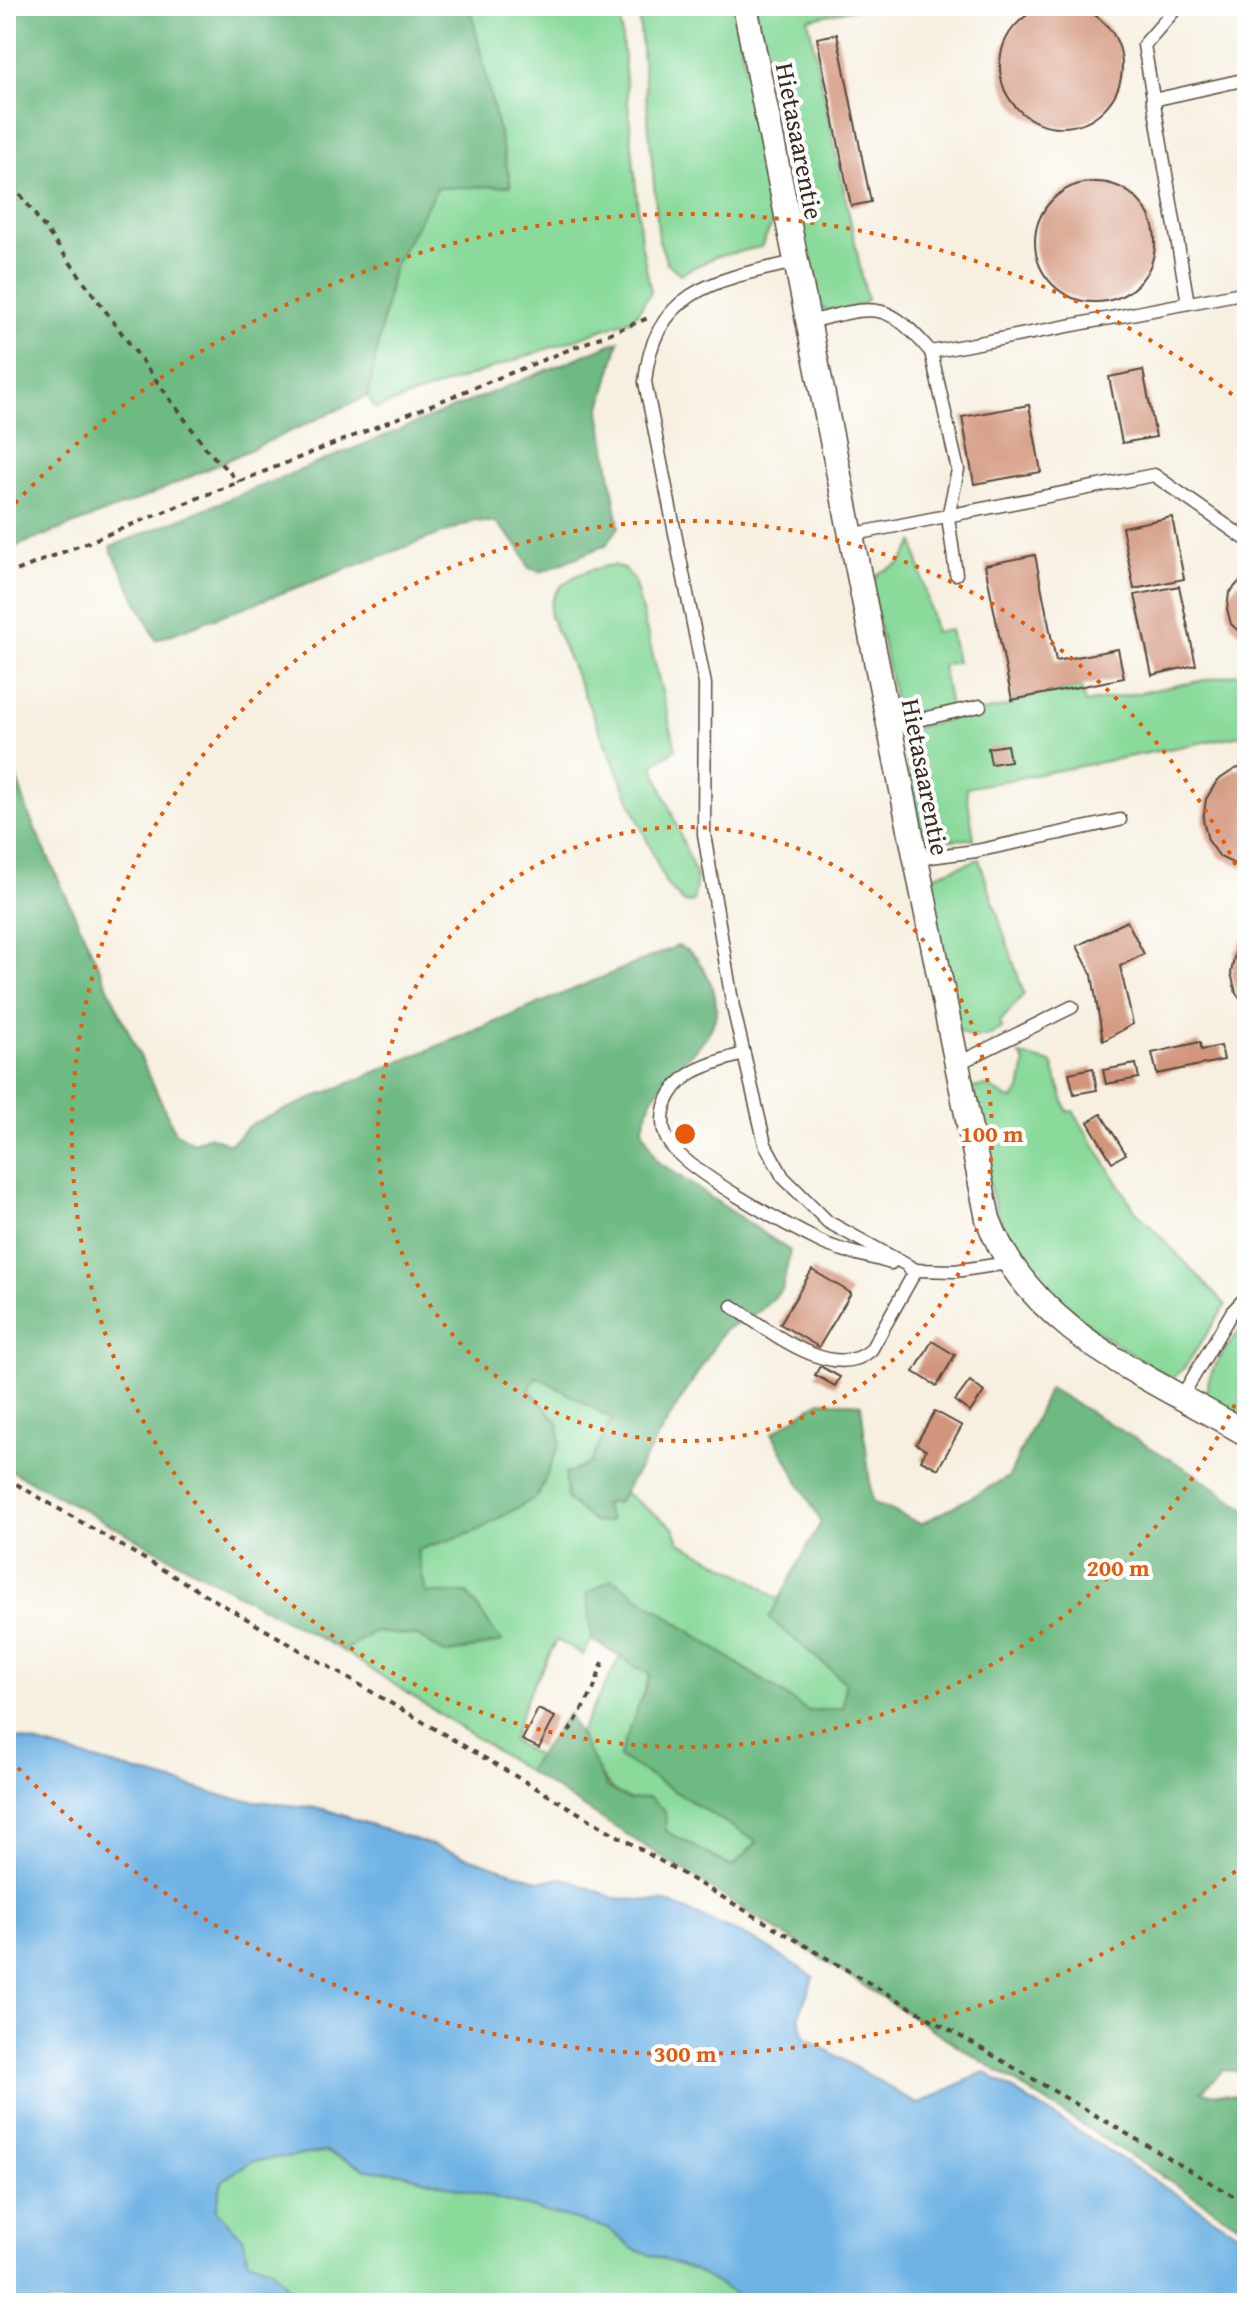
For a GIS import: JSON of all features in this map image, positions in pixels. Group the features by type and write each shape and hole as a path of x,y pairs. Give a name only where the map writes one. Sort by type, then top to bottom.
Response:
{"street":[{"name":"Hietasaarentie","path":"745,6 985,1207 1008,1263 1029,1293 1065,1325 1247,1434"}],"lane":[{"path":"1178,6 1144,45 1188,303"},
{"path":"1153,100 1247,79"},
{"path":"796,262 708,283 676,306 658,330 648,353 645,382 705,684 704,834 743,1054 765,1144 783,1177 828,1222 916,1270"},
{"path":"931,352 1247,292"},
{"path":"808,322 869,308 903,320 931,352 958,470 948,517 956,574"},
{"path":"850,535 1154,475 1247,540"},
{"path":"887,727 980,706"},
{"path":"914,859 976,851 1120,820"},
{"path":"955,1065 1072,1007"},
{"path":"743,1054 702,1066 683,1077 671,1090 663,1126 667,1141 678,1154 758,1206 823,1243 916,1270 955,1271 1008,1263"},
{"path":"732,1306 807,1353 841,1362 861,1359 871,1350 916,1270"},
{"path":"1182,1396 1232,1312 1247,1296"}],"path":[{"path":"6,175 208,451 239,482"},
{"path":"6,575 676,306"},
{"path":"6,1478 1247,2204"},
{"path":"569,1732 593,1691 604,1659"}],"green space":[{"path":"6,6 470,6 511,186 437,188 393,268 368,396 148,496 6,550"},
{"path":"470,6 619,6 641,242 651,292 633,319 375,409 368,396 393,268 437,187 511,185"},
{"path":"638,6 733,6 775,218 761,247 715,257 680,274 667,263 659,240"},
{"path":"755,6 867,6 808,19 867,300 847,310 826,310 814,302"},
{"path":"619,341 600,411 619,527 606,545 541,572 529,568 520,548 497,523 475,521 156,640 110,547"},
{"path":"914,542 935,632 950,630 957,662 942,665 950,707 902,713 896,707 871,585 879,573 901,563"},
{"path":"613,565 626,570 634,580 676,749 653,765 697,878 693,902 684,903 666,884 550,616 551,604 561,586 580,574"},
{"path":"1247,672 1247,734 966,788 974,839 939,840 920,835 903,738 917,727 1012,705 1012,700 1081,687 1085,703"},
{"path":"6,746 30,818 175,1132 194,1143 209,1136 230,1144 251,1124 677,946 691,953 707,975 715,996 716,1013 711,1028 655,1094 642,1129 657,1161 790,1251 782,1290 761,1310 724,1330 618,1502 603,1504 611,1521 595,1523 567,1500 565,1474 590,1464 612,1419 537,1376 529,1389 559,1424 560,1443 538,1496 477,1531 417,1550 426,1593 467,1593 502,1642 446,1654 418,1636 373,1632 343,1651 6,1468"},
{"path":"979,859 1024,994 999,1023 1002,1028 980,1038 968,1036 957,1029 930,877"},
{"path":"1020,1055 1052,1063 1067,1111 1073,1111 1135,1210 1226,1305 1184,1368 1172,1379 1065,1307 1043,1286 1007,1234 990,1188 971,1088 987,1086 1012,1100 1020,1091 1025,1063"},
{"path":"1247,1321 1247,1424 1206,1397 1214,1366"},
{"path":"537,1376 612,1419 590,1464 565,1474 610,1522 602,1504 618,1502 624,1492 674,1528 679,1542 752,1580 779,1600 770,1618 845,1682 844,1708 808,1711 612,1579 587,1594 592,1640 583,1655 557,1640 527,1697 512,1741 538,1756 527,1771 343,1651 373,1632 418,1636 446,1654 501,1642 467,1593 425,1593 417,1549 477,1531 559,1424 529,1389"},
{"path":"1049,1388 1192,1472 1247,1510 1247,2072 1223,2070 1201,2092 1247,2097 1247,2230 527,1771 568,1714 607,1787 629,1800 649,1797 665,1812 666,1831 732,1867 757,1842 619,1757 650,1675 592,1640 587,1594 612,1579 808,1711 843,1708 845,1682 769,1618 821,1522 772,1433 820,1401 861,1404 872,1502 921,1524 1009,1477"},
{"path":"620,1657 650,1675 620,1758 758,1842 732,1867 666,1831 665,1812 619,1793 596,1767 579,1734"},
{"path":"326,2152 366,2169 401,2173 609,2229 633,2249 694,2270 751,2303 302,2303 270,2268 248,2260 241,2237 216,2212 222,2181 251,2161"}],"water":[{"path":"6,1735 231,1798 324,1809 540,1881 564,1878 615,1898 666,1902 755,1940 814,1977 799,2015 805,2037 917,2104 985,2072 1247,2239 1247,2303 751,2303 694,2270 633,2249 609,2229 401,2173 366,2169 326,2152 251,2161 222,2181 216,2211 242,2237 248,2260 270,2268 302,2303 6,2303"}],"building":[{"path":"1061,5 1084,10 1104,23 1117,43 1122,66 1117,89 1104,109 1084,122 1061,127 1038,122 1018,109 1005,89 1000,66 1005,43 1018,23 1038,10"},
{"path":"837,34 871,202 851,206 817,38"},
{"path":"1095,182 1118,187 1137,200 1150,219 1155,242 1150,265 1137,284 1118,297 1095,302 1072,297 1053,284 1040,265 1035,242 1040,219 1053,200 1072,187"},
{"path":"1143,370 1156,437 1122,443 1109,377"},
{"path":"1029,405 1041,472 974,484 962,417"},
{"path":"1172,517 1184,579 1134,589 1122,527"},
{"path":"1035,555 1056,661 1118,649 1124,678 1012,700 985,565"},
{"path":"1247,573 1247,639 1231,624 1227,609 1229,593"},
{"path":"1179,586 1196,665 1152,675 1135,595"},
{"path":"1007,745 1010,761 991,764 988,748"},
{"path":"1247,766 1247,870 1220,857 1208,840 1203,820 1206,799 1217,781 1235,769"},
{"path":"1127,921 1144,954 1120,966 1133,1024 1103,1041 1092,975 1077,946"},
{"path":"1247,932 1247,1009 1236,993 1231,973 1235,952"},
{"path":"1200,1042 1201,1050 1221,1046 1224,1060 1157,1074 1152,1053"},
{"path":"1136,1064 1139,1078 1106,1084 1103,1070"},
{"path":"1093,1068 1097,1090 1074,1094 1069,1073"},
{"path":"1101,1114 1126,1154 1112,1162 1088,1122"},
{"path":"812,1270 851,1293 819,1347 780,1324"},
{"path":"932,1341 955,1355 937,1386 914,1372"},
{"path":"820,1366 840,1377 835,1386 815,1375"},
{"path":"970,1381 984,1392 970,1412 955,1401"},
{"path":"935,1411 962,1426 938,1469 921,1460 926,1450 916,1444"},
{"path":"538,1709 555,1717 539,1748 522,1740"}]}
